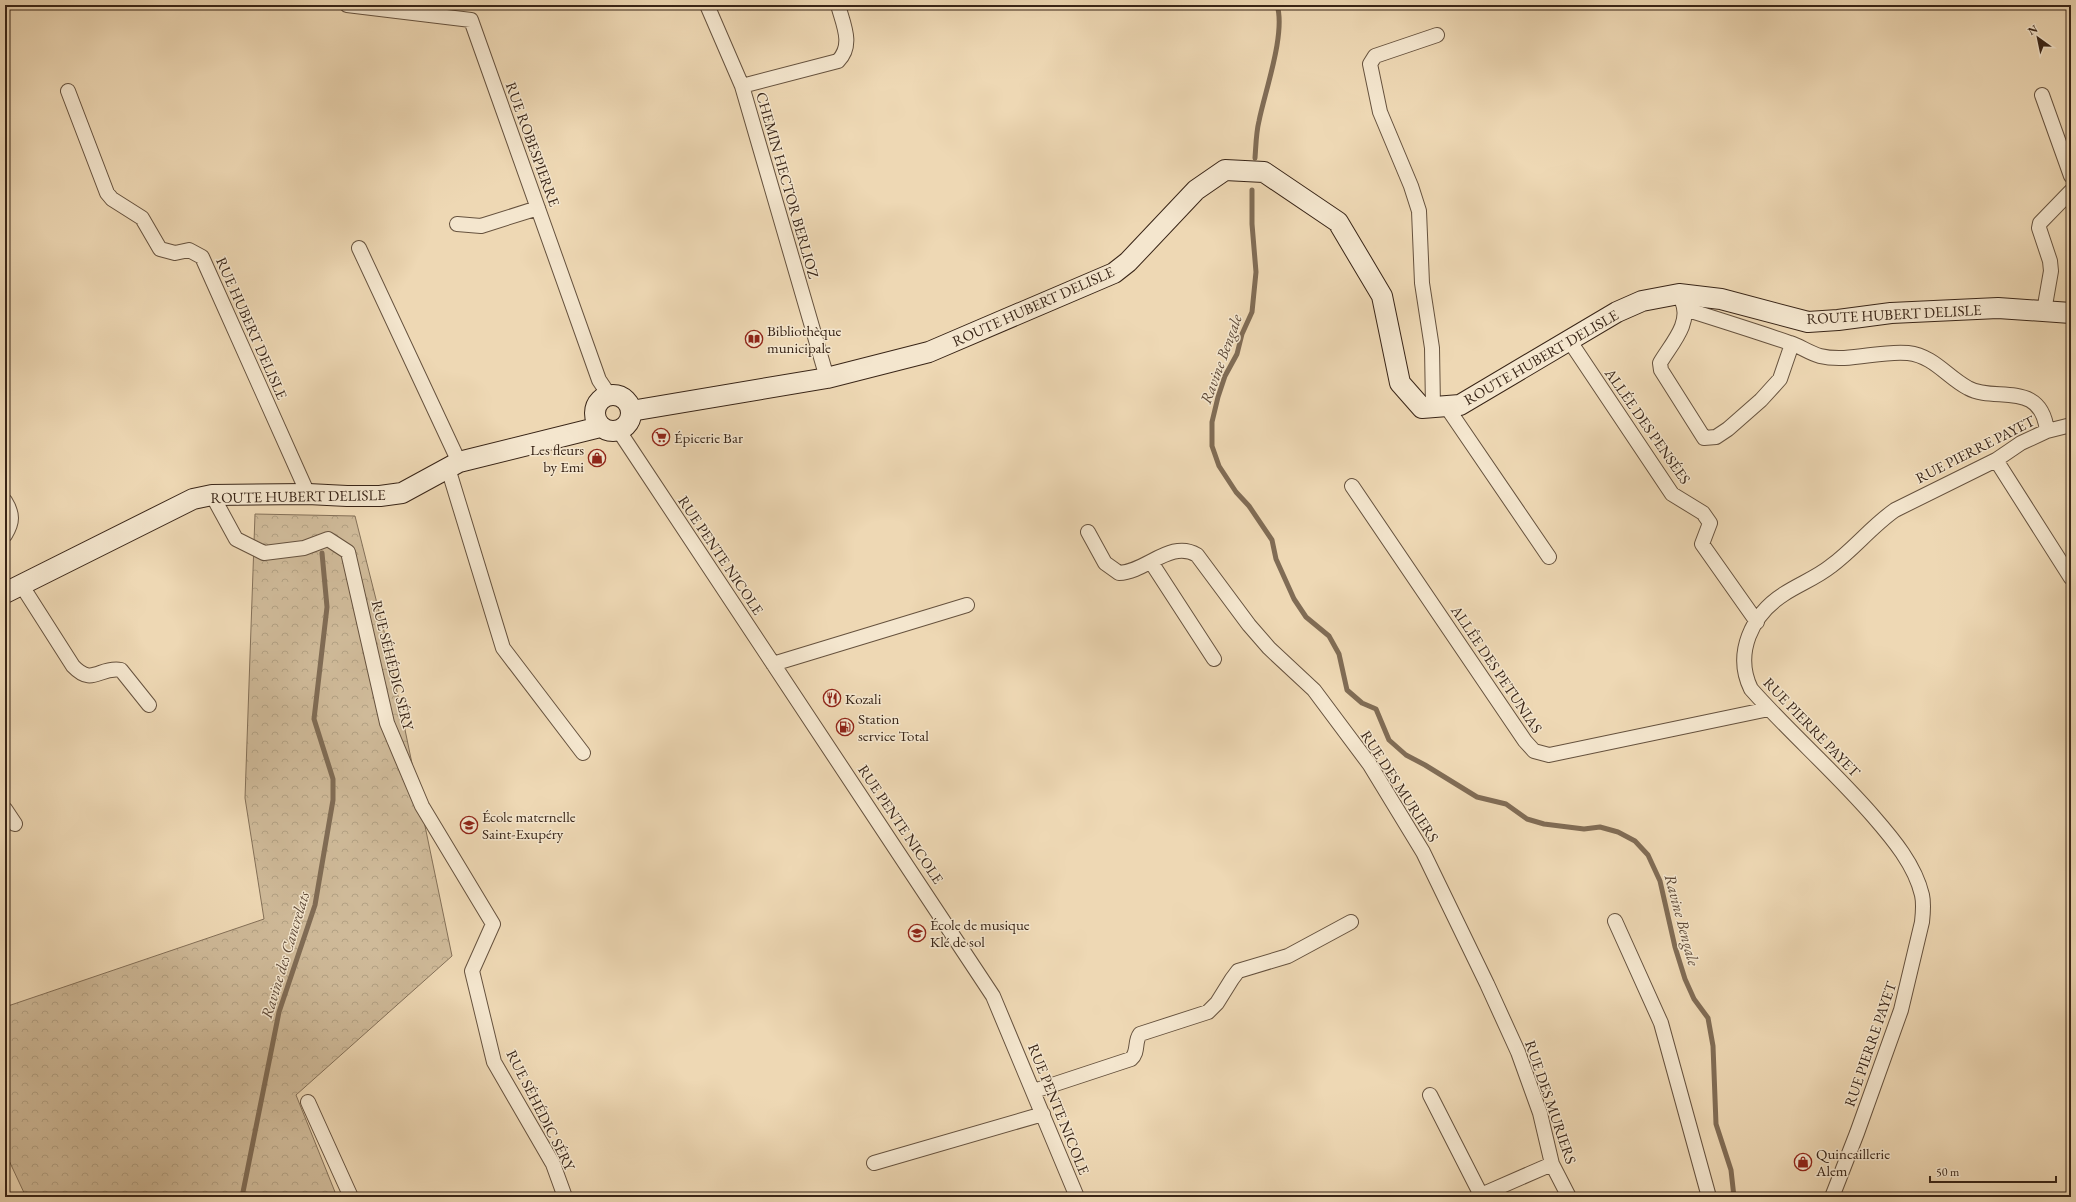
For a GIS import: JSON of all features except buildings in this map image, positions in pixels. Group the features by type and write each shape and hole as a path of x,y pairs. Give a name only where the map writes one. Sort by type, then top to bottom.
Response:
{"main road":[{"name":"ROUTE HUBERT DELISLE","path":"631,411 827,378 928,352 1114,273 1128,262 1196,190 1225,170 1264,172 1338,222 1382,296 1400,383 1422,408 1460,404 1617,312 1642,301 1721,299 1808,322 1838,320 1891,313 1998,308 2071,313"},
{"path":"609,395 617,395 624,398 629,403 631,411 628,423 609,429 595,420 594,409 598,402 609,395"},
{"name":"ROUTE HUBERT DELISLE","path":"14,590 193,499 212,495 308,494 380,496 402,493 453,465 609,429"}],"street":[{"name":"RUE ROBESPIERRE","path":"347,5 471,20 599,380 609,395"},
{"name":"CHEMIN HECTOR BERLIOZ","path":"707,5 742,86 827,378"},
{"path":"742,86 838,61 844,54 847,41 838,5"},
{"path":"1437,35 1375,56 1370,64 1380,112 1411,186 1419,211 1422,283 1440,406 1549,557"},
{"name":"RUE HUBERT DELISLE","path":"68,91 107,193 112,199 142,218 160,249 175,253 189,250 202,257 308,494"},
{"path":"2042,95 2071,176"},
{"path":"2044,311 2051,271 2050,261 2040,228 2040,223 2071,191"},
{"path":"457,224 481,226 538,208"},
{"path":"359,248 453,465 503,648 583,753"},
{"path":"1792,344 1780,379 1728,429 1716,437 1704,438 1661,370 1660,363 1684,324 1682,301 1792,344 1822,356 1840,358 1901,353 1925,357 1969,389 2024,398 2034,405 2044,416 2047,431"},
{"name":"ALLÉE DES PENSÉES","path":"1569,340 1672,494 1703,513 1710,523 1702,544 1757,622"},
{"name":"RUE PIERRE PAYET","path":"1832,1197 1857,1133 1901,1010 1922,922 1924,910 1922,896 1908,861 1887,832 1806,744 1769,709 1751,689 1744,668 1743,654 1748,636 1768,606 1784,594 1823,572 1841,559 1882,520 1895,510 1996,460 2021,443 2047,431 2071,425"},
{"name":"RUE PENTE NICOLE","path":"609,429 773,664 993,996 1077,1197"},
{"path":"1996,460 2071,578"},
{"name":"ALLÉE DES PETUNIAS","path":"1352,486 1525,742 1534,751 1549,755 1769,709"},
{"name":"RUE SÉHÉDIC SÉRY","path":"212,495 236,539 264,553 304,548 328,540 348,552 387,723 422,806 494,924 472,971 494,1062 553,1164 565,1197"},
{"path":"5,501 12,518 10,527 5,535"},
{"name":"RUE DES MURIERS","path":"1088,532 1105,563 1118,573 1133,571 1177,550 1188,550 1197,555 1249,625 1269,648 1314,690 1370,765 1423,852 1487,984 1518,1052 1540,1113 1552,1164 1569,1197"},
{"path":"1151,562 1214,659"},
{"path":"14,590 73,666 81,674 91,677 112,669 121,670 149,705"},
{"path":"773,664 967,605"},
{"path":"5,809 15,824"},
{"path":"1615,921 1661,1023 1708,1197"},
{"path":"1034,1091 1131,1059 1136,1053 1136,1040 1140,1034 1208,1012 1217,1003 1238,971 1288,956 1351,922"},
{"path":"1430,1095 1482,1196 1552,1164"},
{"path":"308,1102 351,1197"},
{"path":"874,1163 1043,1114"}],"green space":[{"path":"255,514 355,516 387,643 452,956 296,1095 337,1197 26,1197 5,1152 5,1007 264,919 245,798"}],"waterway":[{"name":"Ravine Bengale","path":"1255,158 1258,126 1277,46 1279,31 1277,5"},
{"name":"Ravine Bengale","path":"1252,190 1252,224 1256,272 1252,312 1242,334 1237,354 1225,376 1212,422 1212,446 1219,466 1236,492 1249,506 1272,540 1276,559 1294,599 1306,617 1329,636 1339,654 1347,690 1362,703 1376,709 1389,740 1406,755 1477,797 1506,804 1527,819 1544,824 1584,829 1600,827 1618,832 1635,841 1648,855 1660,881 1675,947 1685,979 1694,999 1708,1018 1713,1046 1716,1124 1731,1170 1734,1197"},
{"name":"Ravine des Cancrelats","path":"242,1197 279,1012 315,905 333,800 333,779 314,719 327,607 322,553"}],"place":[{"name":"Bibliothèque municipale","path":"754,339"},
{"name":"Épicerie Bar","path":"661,437"},
{"name":"Les fleurs by Emi","path":"597,458"},
{"name":"Kozali","path":"832,698"},
{"name":"Station service Total","path":"845,727"},
{"name":"École maternelle Saint-Exupéry","path":"469,825"},
{"name":"École de musique Klé de sol","path":"917,933"},
{"name":"Quincaillerie Alem","path":"1803,1162"}]}
